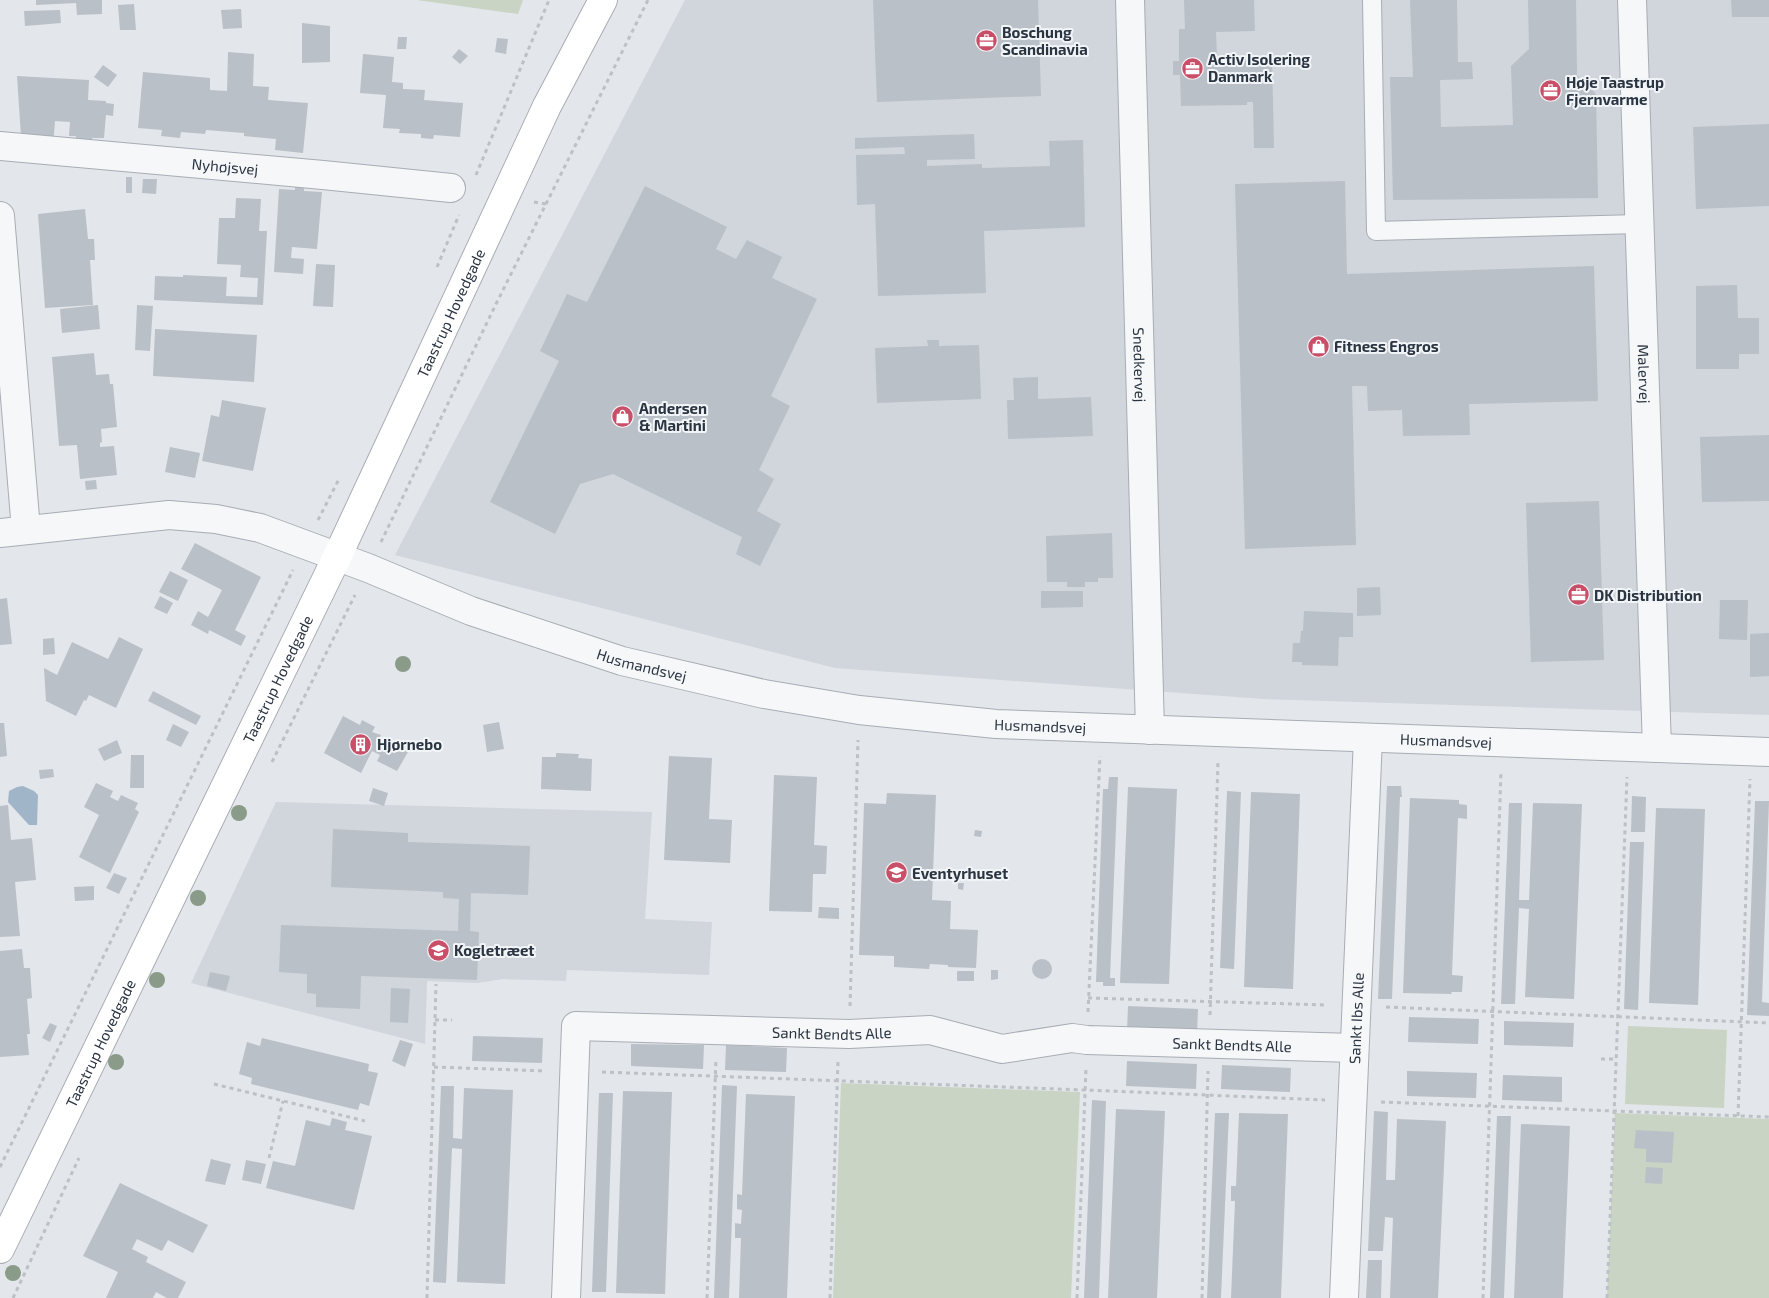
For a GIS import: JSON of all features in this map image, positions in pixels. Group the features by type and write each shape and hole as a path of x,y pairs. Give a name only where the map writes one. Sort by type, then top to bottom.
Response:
{"street":[{"name":"Taastrup Hovedgade","path":"547,106 588,0"},
{"name":"Taastrup Hovedgade","path":"0,1249 337,557 547,106 603,0"},
{"name":"Snedkervej","path":"1130,0 1150,730"},
{"name":"Malervej","path":"1632,0 1657,748"},
{"name":"Nyhøjsvej","path":"0,146 323,175 462,193"},
{"path":"0,216 13,532 169,515 216,519 260,528 337,557"},
{"name":"Husmandsvej","path":"337,557 471,611 622,661 764,694 859,710 996,724 1760,752"},
{"name":"Sankt Ibs Alle","path":"1344,1298 1368,738"},
{"name":"Sankt Bendts Alle","path":"566,1298 576,1026 844,1034 930,1030 1002,1049 1072,1038 1354,1048"}],"lane":[{"path":"1372,0 1376,231 1639,224"}],"path":[{"path":"436,271 462,193 549,0"},
{"path":"271,764 496,304 648,0"},
{"path":"0,1167 341,474"},
{"path":"830,1298 837,1081 844,1034 859,710"},
{"path":"1202,1298 1219,732"},
{"path":"1483,1298 1502,742"},
{"path":"1606,1298 1628,747"},
{"path":"1738,1116 1741,1022 1760,752"},
{"path":"427,1298 436,984"},
{"path":"1088,998 1356,1006 1769,1023"},
{"path":"435,1020 452,1020"},
{"path":"707,1298 716,1077 716,1030"},
{"path":"1601,1059 1615,1059"},
{"path":"434,1066 1769,1117"},
{"path":"214,1084 364,1121"},
{"path":"269,1158 283,1101"},
{"path":"13,1298 82,1154"}],"shaded area":[{"path":"685,0 1769,0 1769,715 1264,699 835,668 395,555"},
{"path":"276,802 652,812 645,919 712,922 709,975 567,970 566,981 503,979 477,983 427,981 425,1044 191,983"}],"green space":[{"path":"417,0 523,0 518,14"},
{"path":"1628,1026 1727,1030 1724,1108 1625,1104"},
{"path":"841,1083 1080,1092 1071,1298 833,1298"},
{"path":"1615,1113 1769,1119 1769,1298 1607,1298"}],"water":[{"path":"23,786 38,795 37,825 29,825 8,802 9,791"}],"building":[{"path":"36,0 102,0 102,14 77,15 76,3 36,5"},
{"path":"873,0 1038,0 1041,96 877,102"},
{"path":"1184,0 1254,0 1255,31 1216,32 1217,57 1246,56 1246,62 1272,61 1274,148 1254,148 1253,102 1247,102 1247,105 1181,106 1180,75 1173,75 1173,61 1179,61 1179,29 1185,29"},
{"path":"1410,0 1457,0 1458,62 1472,62 1473,79 1440,80 1441,127 1513,125 1511,66 1529,49 1528,0 1576,0 1577,75 1596,94 1598,198 1393,200 1390,77 1413,77"},
{"path":"1731,0 1769,0 1769,17 1732,17"},
{"path":"134,4 136,30 120,30 118,5"},
{"path":"241,9 242,28 223,29 221,10"},
{"path":"60,10 61,23 25,26 24,11"},
{"path":"302,23 330,26 330,62 302,63"},
{"path":"398,37 407,37 406,49 397,49"},
{"path":"497,38 508,39 506,54 495,52"},
{"path":"459,49 468,56 460,64 452,57"},
{"path":"228,52 254,54 253,86 269,87 268,100 308,103 303,153 275,150 276,139 244,136 244,133 206,130 205,134 181,132 180,138 161,136 162,130 138,128 143,72 210,78 210,90 227,91"},
{"path":"363,54 394,57 392,82 403,83 403,89 425,90 424,100 463,103 460,137 434,135 433,139 421,138 421,134 399,133 400,129 383,128 386,95 360,93"},
{"path":"103,65 117,75 108,87 94,77"},
{"path":"17,76 89,80 88,100 106,101 106,103 114,104 113,116 106,115 104,138 92,138 92,148 75,148 76,136 69,136 70,122 55,121 53,146 21,136"},
{"path":"1769,124 1769,206 1696,209 1693,127"},
{"path":"974,134 975,159 927,160 927,166 982,164 982,168 1050,166 1049,141 1083,140 1085,227 984,231 986,293 878,296 875,204 857,205 856,155 905,154 904,147 855,149 855,138"},
{"path":"126,177 132,177 132,193 126,193"},
{"path":"143,179 157,179 156,194 142,193"},
{"path":"1345,181 1347,274 1594,266 1598,401 1469,404 1470,435 1403,436 1402,410 1368,411 1367,386 1352,386 1356,545 1245,549 1235,184"},
{"path":"645,186 727,227 716,249 736,259 747,240 782,257 772,278 817,299 771,396 790,406 759,470 774,479 757,511 781,524 760,566 736,554 742,537 613,474 580,484 555,534 490,502 559,361 540,351 567,294 587,302"},
{"path":"295,187 304,188 304,191 322,192 317,249 292,247 291,258 304,259 303,274 274,272 279,189 295,190"},
{"path":"236,198 261,199 259,231 267,231 263,305 154,300 155,276 183,277 183,275 227,277 226,296 257,297 258,278 240,277 241,265 217,264 219,218 235,218"},
{"path":"85,209 88,239 94,239 95,260 90,260 93,305 45,308 38,214"},
{"path":"316,264 335,265 333,307 313,306"},
{"path":"1737,285 1738,318 1759,318 1759,354 1739,354 1739,369 1696,369 1696,286"},
{"path":"98,305 100,329 62,333 60,309"},
{"path":"137,305 153,306 150,351 135,350"},
{"path":"155,329 257,335 254,382 153,376"},
{"path":"927,340 939,340 939,346 979,345 981,399 877,403 875,348 928,346"},
{"path":"94,353 96,375 109,374 110,384 113,384 117,427 101,429 102,442 100,447 114,446 117,475 80,479 77,445 59,446 52,357"},
{"path":"1038,377 1038,399 1091,397 1093,436 1008,439 1007,400 1014,400 1013,378"},
{"path":"222,400 266,408 253,471 202,461 211,415 219,417"},
{"path":"1769,435 1769,501 1702,502 1700,437"},
{"path":"170,447 200,453 195,478 165,472"},
{"path":"96,480 97,489 86,490 85,481"},
{"path":"1599,501 1604,660 1531,662 1526,503"},
{"path":"1112,533 1113,578 1098,578 1098,582 1085,582 1085,587 1067,587 1067,582 1047,582 1046,536"},
{"path":"195,543 261,577 235,630 246,636 241,646 209,630 208,634 191,625 198,611 208,617 222,590 181,569"},
{"path":"170,571 188,580 178,601 159,592"},
{"path":"1380,587 1381,615 1357,616 1357,588"},
{"path":"1041,591 1083,591 1083,607 1041,608"},
{"path":"160,596 173,603 167,614 154,608"},
{"path":"7,598 12,644 0,645 0,599"},
{"path":"1720,600 1748,600 1747,640 1719,639"},
{"path":"1304,611 1353,613 1353,637 1339,637 1338,666 1302,665 1302,662 1292,662 1293,643 1300,643 1301,631 1303,631"},
{"path":"1769,633 1769,676 1750,677 1750,634"},
{"path":"119,637 143,649 116,708 89,695 86,701 84,700 76,716 46,701 44,668 57,675 72,642 108,659"},
{"path":"54,638 55,654 43,655 43,639"},
{"path":"153,691 201,716 196,725 148,701"},
{"name":"Hjørnebo","path":"343,716 360,725 362,720 375,727 372,732 381,735 380,737 408,752 397,771 377,761 380,755 372,751 361,773 324,753"},
{"path":"499,722 504,749 487,752 483,725"},
{"path":"0,723 4,723 7,756 0,757"},
{"path":"173,724 189,732 181,747 166,740"},
{"path":"117,740 122,753 104,761 98,749"},
{"path":"556,753 579,754 578,758 592,759 591,791 541,789 542,757 556,757"},
{"path":"131,755 144,755 144,788 130,788"},
{"path":"669,756 712,758 709,819 732,820 730,863 664,860"},
{"path":"53,769 54,777 40,779 39,770"},
{"path":"774,775 817,777 814,845 827,846 826,874 813,874 812,912 769,911"},
{"path":"1109,777 1118,777 1110,978 1115,978 1115,986 1103,986 1103,982 1096,982 1103,789 1108,789"},
{"path":"96,783 113,791 110,797 118,801 121,795 138,803 135,809 139,812 110,873 79,857 99,815 84,807"},
{"path":"1387,786 1401,786 1402,797 1400,797 1392,999 1378,999"},
{"path":"1128,787 1177,789 1169,984 1120,983"},
{"path":"373,788 388,793 384,806 369,801"},
{"path":"1227,791 1241,792 1234,969 1220,968"},
{"path":"1251,792 1300,794 1293,989 1244,987"},
{"path":"887,793 936,795 932,900 951,901 950,929 978,930 976,968 930,964 929,969 894,967 894,956 859,955 864,803 886,804"},
{"path":"1632,796 1646,797 1645,832 1631,832"},
{"path":"1410,798 1459,800 1459,804 1467,805 1467,819 1458,818 1452,975 1463,976 1462,992 1451,992 1452,994 1403,993"},
{"path":"1755,801 1769,801 1762,1002 1769,1003 1769,1016 1747,1015"},
{"path":"1509,803 1522,803 1519,900 1529,900 1533,803 1582,804 1574,999 1525,997 1529,909 1519,908 1515,1004 1501,1004"},
{"path":"8,805 11,840 32,838 36,880 15,882 20,936 0,937 0,806"},
{"path":"1656,808 1705,809 1698,1005 1649,1003"},
{"path":"333,829 408,833 408,842 530,846 528,895 471,893 470,931 479,932 477,980 361,976 360,1009 316,1007 316,994 307,993 307,974 279,972 281,925 458,931 459,899 443,898 443,892 331,887"},
{"path":"975,830 982,831 981,837 974,836"},
{"path":"1630,842 1644,842 1638,1010 1624,1009"},
{"path":"114,873 127,878 119,894 106,888"},
{"path":"958,883 964,883 963,890 958,889"},
{"path":"94,886 94,900 75,901 74,887"},
{"path":"819,907 839,908 839,919 818,918"},
{"path":"22,949 24,968 30,968 32,998 27,999 30,1034 27,1034 29,1055 0,1057 0,951"},
{"path":"1042,959 1049,962 1052,969 1049,976 1042,979 1035,976 1032,969 1035,962"},
{"path":"991,970 998,970 998,979 991,980"},
{"path":"957,971 974,971 974,981 957,981"},
{"path":"210,972 230,976 226,991 207,986"},
{"path":"391,988 410,989 408,1023 390,1022"},
{"path":"1128,1006 1198,1009 1197,1034 1127,1031"},
{"path":"1409,1017 1479,1019 1478,1044 1408,1042"},
{"path":"1504,1021 1574,1023 1573,1047 1504,1045"},
{"path":"50,1023 57,1026 50,1042 42,1038"},
{"path":"473,1036 543,1038 542,1063 472,1061"},
{"path":"262,1038 369,1064 368,1071 378,1073 369,1106 360,1103 358,1110 251,1084 252,1078 239,1074 247,1042 260,1046"},
{"path":"400,1040 413,1044 405,1067 392,1061"},
{"path":"631,1044 704,1045 703,1069 631,1066"},
{"path":"726,1045 787,1048 786,1072 725,1070"},
{"path":"1127,1061 1197,1064 1196,1089 1126,1086"},
{"path":"1222,1065 1291,1068 1290,1092 1221,1089"},
{"path":"1407,1071 1477,1073 1476,1098 1407,1096"},
{"path":"1503,1075 1562,1077 1562,1102 1502,1100"},
{"path":"722,1085 737,1086 729,1298 714,1298"},
{"path":"441,1086 454,1086 453,1138 462,1139 464,1088 513,1090 505,1284 457,1282 462,1149 452,1148 446,1283 433,1282"},
{"path":"623,1091 672,1092 665,1294 616,1293"},
{"path":"599,1093 613,1093 606,1292 592,1292"},
{"path":"746,1094 795,1096 787,1298 739,1298 741,1238 735,1238 735,1223 741,1224 742,1210 737,1209 737,1194 742,1195"},
{"path":"1092,1100 1106,1101 1099,1298 1084,1298"},
{"path":"1116,1109 1165,1111 1157,1298 1108,1298"},
{"path":"1374,1111 1388,1112 1386,1180 1395,1180 1397,1119 1446,1121 1438,1298 1390,1298 1393,1218 1385,1217 1383,1251 1368,1251"},
{"path":"1215,1113 1229,1113 1221,1298 1207,1298"},
{"path":"1239,1113 1288,1114 1281,1298 1231,1298 1235,1201 1231,1201 1231,1186 1236,1186"},
{"path":"1497,1116 1511,1116 1504,1298 1490,1298"},
{"path":"332,1118 347,1122 345,1130 372,1136 354,1210 266,1188 273,1161 295,1166 306,1120 330,1126"},
{"path":"1521,1124 1570,1126 1563,1298 1514,1298"},
{"path":"1636,1130 1674,1132 1672,1163 1646,1162 1646,1149 1634,1148"},
{"path":"211,1159 231,1164 225,1185 205,1181"},
{"path":"246,1160 266,1164 261,1184 242,1180"},
{"path":"1646,1167 1663,1168 1662,1184 1645,1183"},
{"path":"120,1183 208,1225 193,1253 168,1240 162,1251 137,1239 132,1249 148,1257 146,1262 186,1282 178,1298 167,1298 156,1292 153,1298 106,1298 118,1272 83,1256"},
{"path":"1368,1260 1382,1260 1381,1298 1366,1298"}],"place":[{"name":"Boschung Scandinavia","path":"986,41"},
{"name":"Activ Isolering Danmark","path":"1192,68"},
{"name":"Høje Taastrup Fjernvarme","path":"1550,91"},
{"name":"Fitness Engros","path":"1318,346"},
{"name":"Andersen & Martini","path":"623,417"},
{"name":"DK Distribution","path":"1578,595"},
{"name":"Hjørnebo","path":"361,744"},
{"name":"Eventyrhuset","path":"896,873"},
{"name":"Kogletræet","path":"438,950"}]}
